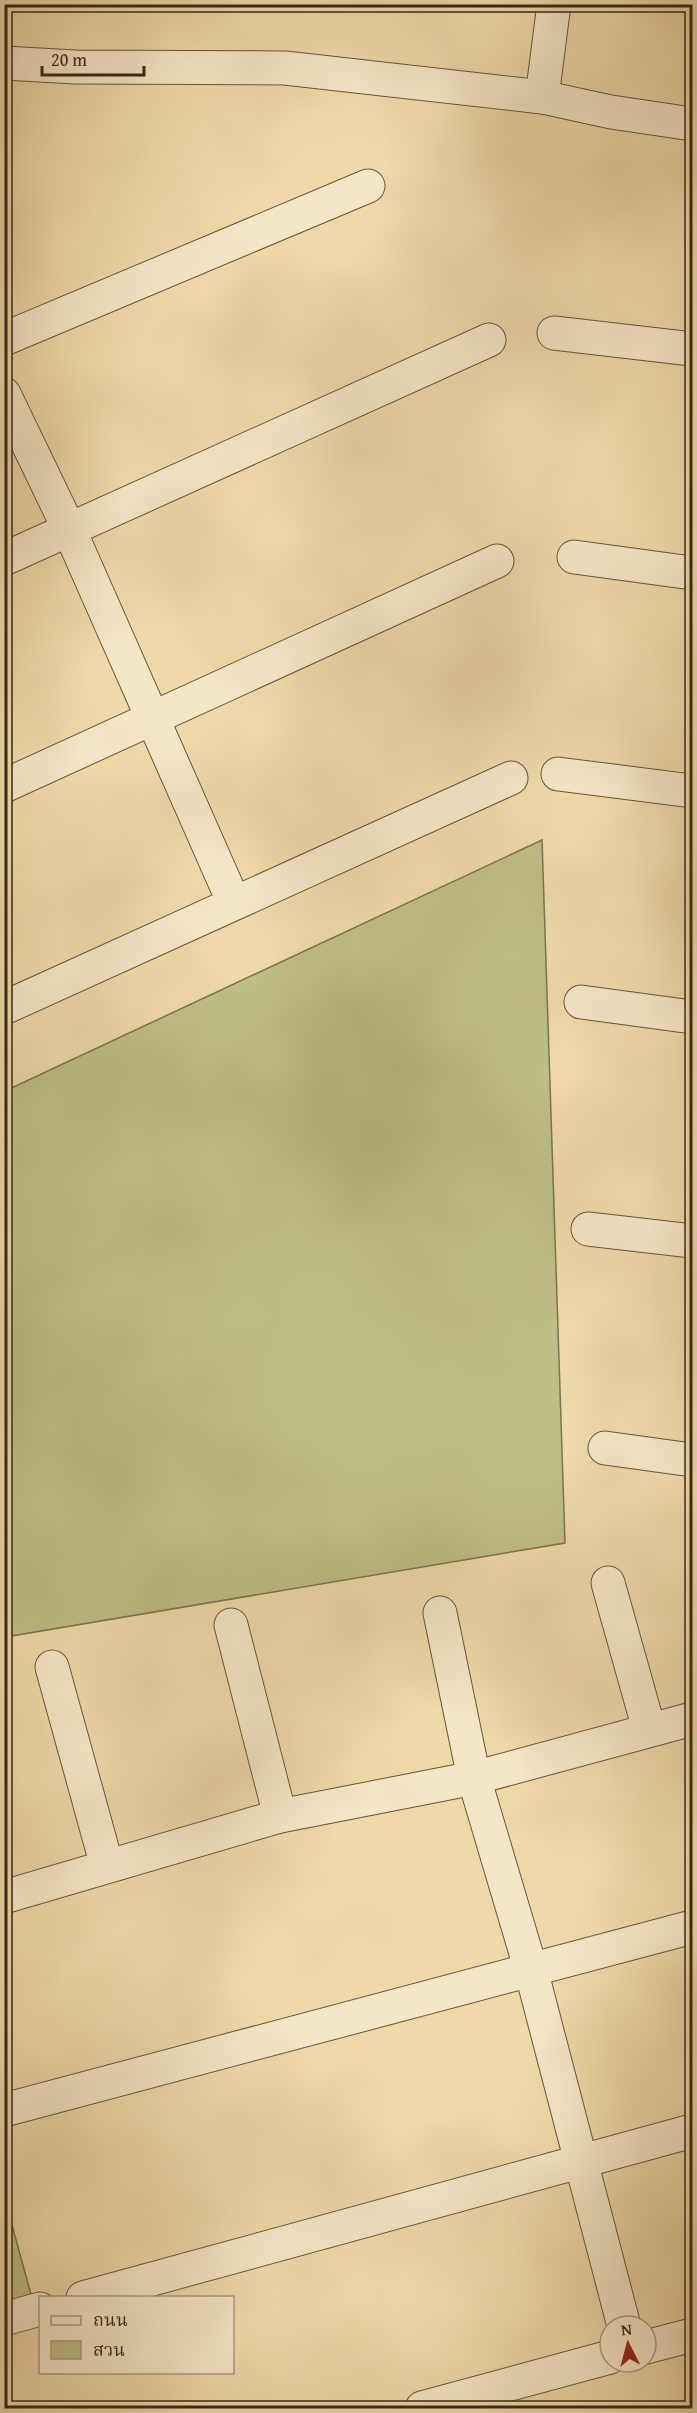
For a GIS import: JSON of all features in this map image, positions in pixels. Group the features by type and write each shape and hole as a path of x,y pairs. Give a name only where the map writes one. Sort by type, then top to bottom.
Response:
{"street":[{"path":"542,98 554,4"},
{"path":"4,63 75,67 285,68 542,98 611,112 693,124"},
{"path":"4,339 368,186"},
{"path":"554,333 693,349"},
{"path":"4,559 489,340"},
{"path":"4,394 69,529 234,903"},
{"path":"574,557 693,573"},
{"path":"4,786 497,561"},
{"path":"558,774 693,791"},
{"path":"4,1008 511,778"},
{"path":"581,1002 693,1017"},
{"path":"588,1228 693,1240"},
{"path":"605,1448 693,1460"},
{"path":"608,1583 649,1729"},
{"path":"440,1613 474,1778 531,1970 621,2314"},
{"path":"231,1625 280,1816"},
{"path":"52,1667 107,1866"},
{"path":"4,1897 280,1816 474,1778 693,1719"},
{"path":"4,2110 693,1927"},
{"path":"90,2296 693,2130"},
{"path":"4,2319 39,2309"},
{"path":"658,2344 693,2335"},
{"path":"422,2409 598,2360"}],"green space":[{"path":"542,840 565,1543 5,1637 5,1091"},
{"path":"4,2196 35,2309 4,2316"}]}
